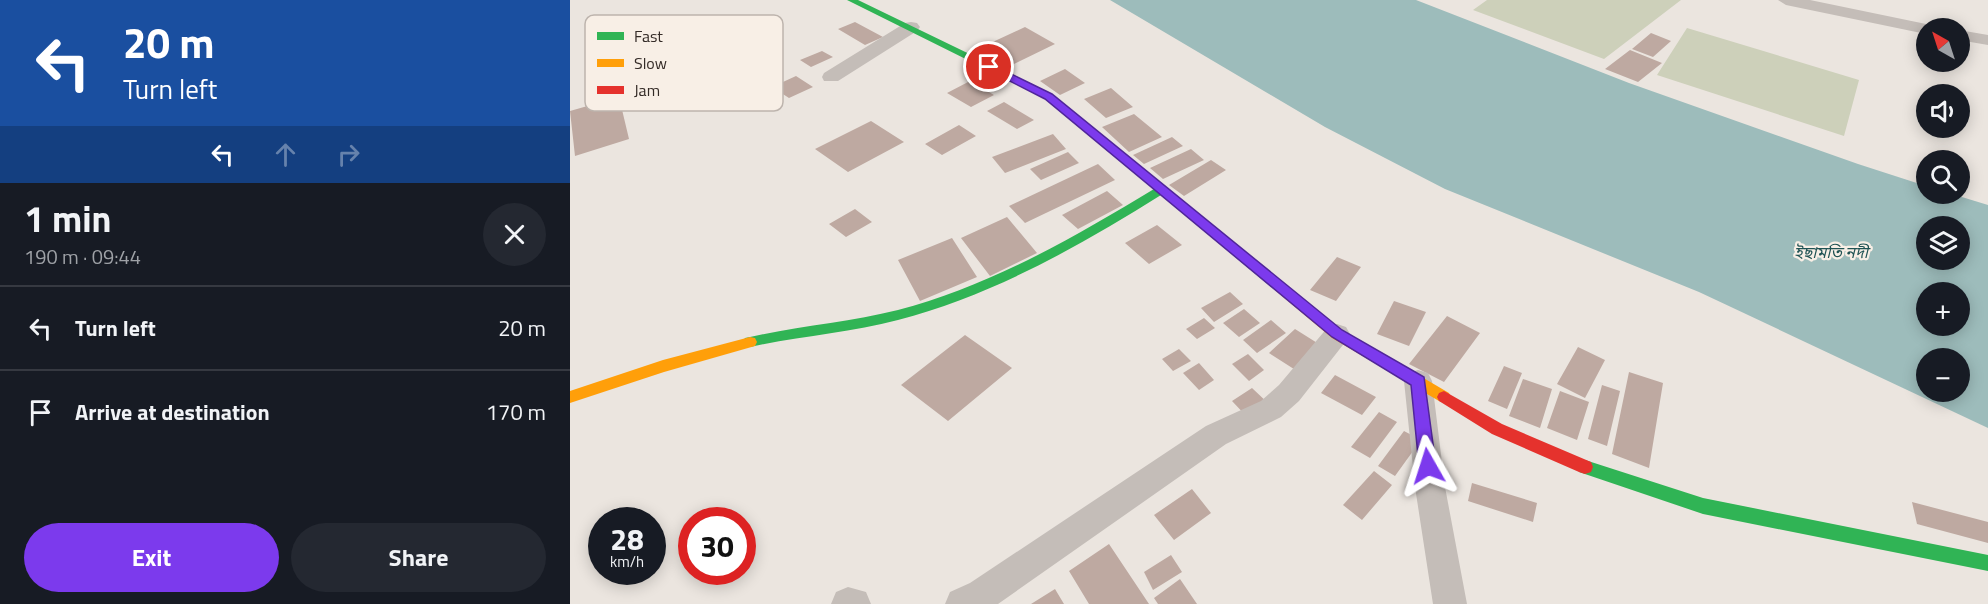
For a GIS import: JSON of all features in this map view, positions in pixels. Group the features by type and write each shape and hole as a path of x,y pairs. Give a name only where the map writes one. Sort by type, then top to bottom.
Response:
{"main road":[{"path":"851,0 911,27 1048,96 1337,334 1497,429 1591,470 1703,506 1988,563"},
{"path":"570,397 638,374 757,340 915,311 1026,267 1117,219 1161,190"}],"street":[{"path":"1786,0 1916,27"},
{"path":"831,77 911,27"},
{"path":"1970,37 1988,40"},
{"path":"962,604 982,595 1216,435 1271,409 1289,393 1337,334"},
{"path":"1419,381 1430,487 1450,604"},
{"path":"848,604 854,604"}],"green space":[{"path":"1487,0 1681,0 1604,59 1473,10"},
{"path":"1687,28 1859,80 1844,136 1657,75"}],"water":[{"name":"ইছামতি নদী","path":"1110,0 1416,0 1629,83 1916,183 1916,204 1970,204 1970,200 1988,205 1988,428 1933,402 1970,402 1970,348 1916,348 1916,394 1699,292 1445,189 1325,127"}],"building":[{"path":"855,22 883,37 865,45 838,29"},
{"path":"1025,27 1055,44 1014,64 984,46"},
{"path":"1651,33 1671,41 1653,57 1632,49"},
{"path":"1630,50 1662,63 1638,82 1605,69"},
{"path":"822,51 833,57 811,67 800,60"},
{"path":"1065,69 1085,83 1060,95 1040,81"},
{"path":"796,76 813,87 789,98 783,94 783,82"},
{"path":"970,81 994,95 971,107 947,93"},
{"path":"1111,88 1133,107 1106,118 1084,99"},
{"path":"1004,102 1034,120 1017,129 987,111"},
{"path":"585,107 585,111 622,111 629,139 575,156 570,111"},
{"path":"1134,114 1162,137 1129,152 1102,127"},
{"path":"871,121 904,142 848,172 815,149"},
{"path":"959,125 976,136 942,155 925,144"},
{"path":"1053,134 1066,149 1005,173 992,157"},
{"path":"1172,137 1183,146 1144,164 1133,155"},
{"path":"1191,149 1204,160 1163,179 1150,168"},
{"path":"1068,152 1079,163 1041,180 1030,169"},
{"path":"1211,160 1226,170 1184,196 1169,185"},
{"path":"1098,164 1115,180 1025,223 1009,206"},
{"path":"1107,191 1123,205 1078,229 1062,215"},
{"path":"855,209 872,222 846,237 829,224"},
{"path":"1007,217 1037,253 990,276 961,238"},
{"path":"1157,225 1182,245 1149,264 1125,243"},
{"path":"952,238 977,277 920,301 898,260"},
{"path":"1337,257 1361,267 1336,301 1310,290"},
{"path":"1230,292 1243,304 1214,322 1201,308"},
{"path":"1394,301 1426,312 1409,346 1377,334"},
{"path":"1244,309 1260,323 1239,337 1223,323"},
{"path":"1447,316 1480,333 1444,382 1409,364"},
{"path":"1204,318 1215,328 1197,339 1186,329"},
{"path":"1271,320 1286,333 1257,353 1243,340"},
{"path":"1295,329 1322,346 1297,371 1269,353"},
{"path":"965,335 1012,368 948,421 901,385"},
{"path":"1578,347 1605,360 1585,398 1557,384"},
{"path":"1179,349 1191,361 1173,371 1162,359"},
{"path":"1248,354 1264,370 1249,381 1232,364"},
{"path":"1199,363 1214,380 1199,390 1183,373"},
{"path":"1504,366 1522,373 1507,409 1488,401"},
{"path":"1629,372 1663,383 1649,468 1612,454"},
{"path":"1335,375 1376,397 1362,415 1321,393"},
{"path":"1523,379 1552,389 1540,428 1509,416"},
{"path":"1602,385 1620,391 1607,446 1588,439"},
{"path":"1252,388 1270,405 1249,419 1232,401"},
{"path":"1560,391 1589,402 1577,440 1547,428"},
{"path":"1379,412 1397,422 1370,458 1351,447"},
{"path":"1404,431 1421,440 1395,476 1378,466"},
{"path":"1374,471 1392,485 1362,520 1343,505"},
{"path":"1472,483 1537,503 1533,522 1468,501"},
{"path":"1192,489 1211,513 1174,540 1154,515"},
{"path":"1912,502 1988,522 1988,543 1917,524"},
{"path":"1109,544 1149,604 1089,604 1069,571"},
{"path":"1171,555 1182,572 1153,590 1144,572"},
{"path":"1180,579 1197,604 1158,604 1154,598"},
{"path":"1055,589 1064,604 1031,604"}],"traffic: fast":[{"path":"851,0 1048,96 1281,288"},
{"path":"750,342 898,315 967,293 1067,246 1161,190"},
{"path":"1585,467 1703,506 1988,563"}],"traffic: slow":[{"path":"1281,288 1337,334 1444,397"},
{"path":"570,397 663,366 750,342"}],"traffic: jam":[{"path":"1444,397 1497,429 1585,467"}],"route":[{"path":"989,67 1048,96 1337,334 1419,381 1428,466"}]}
